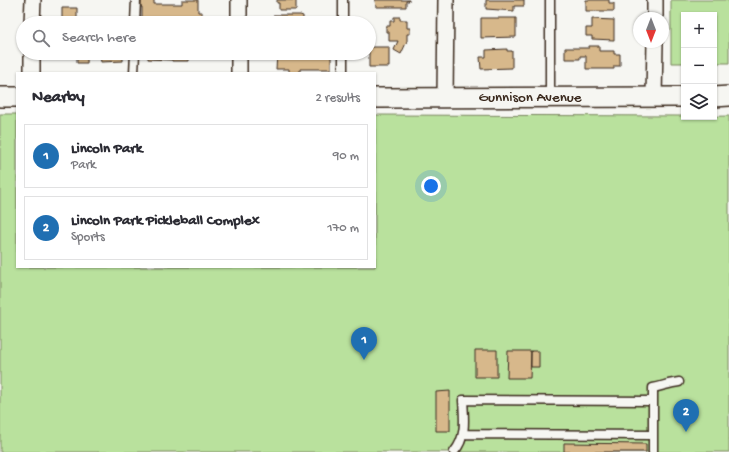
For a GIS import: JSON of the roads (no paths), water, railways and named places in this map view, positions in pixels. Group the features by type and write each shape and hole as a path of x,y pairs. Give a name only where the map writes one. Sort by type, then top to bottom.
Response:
{"street":[{"path":"32,16 33,0"},
{"path":"239,0 239,16"},
{"path":"445,98 446,0"},
{"path":"655,0 655,12"},
{"path":"654,98 655,48"},
{"path":"32,60 32,72"},
{"path":"239,60 239,72"},
{"path":"717,97 729,96"},
{"path":"0,97 16,97"},
{"name":"Gunnison Avenue","path":"376,98 681,97"}],"lane":[{"path":"135,16 136,0"},
{"path":"343,0 343,16"},
{"path":"550,0 550,98"},
{"path":"134,72 135,60"},
{"path":"343,60 343,72"},
{"path":"653,452 654,388 665,386 670,383 680,382"},
{"path":"454,452 460,444 464,434 464,400 654,401"},
{"path":"464,434 654,435"}],"place":[{"name":"Lincoln Park","path":"364,360"},
{"name":"Lincoln Park Pickleball Complex","path":"686,432"}]}
